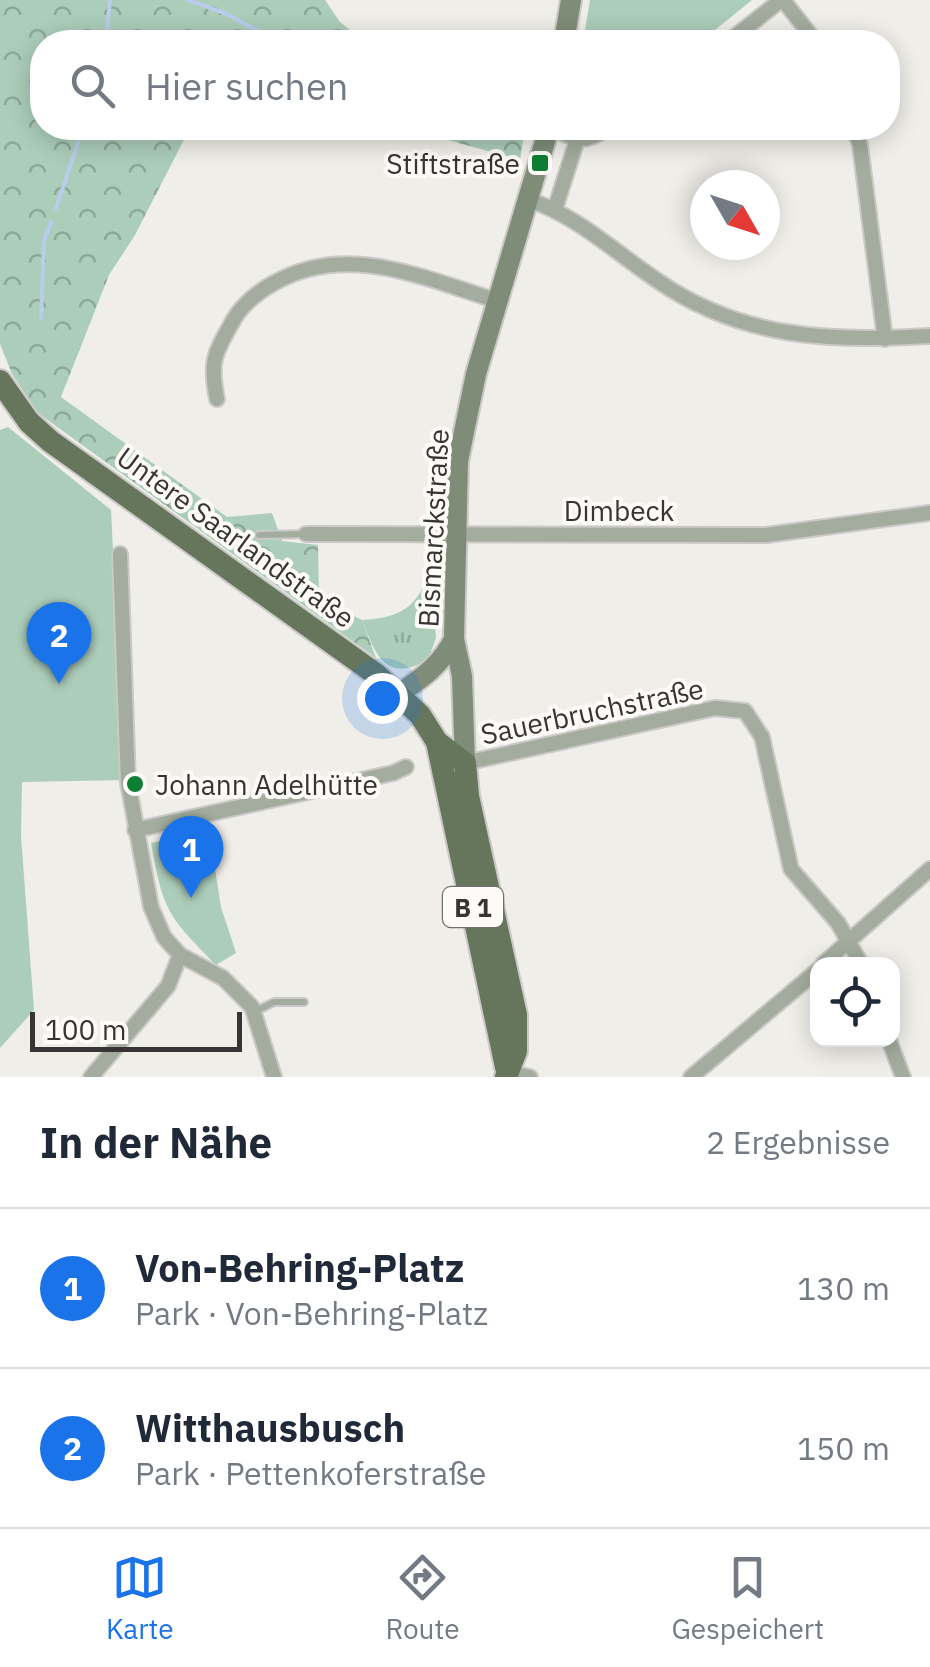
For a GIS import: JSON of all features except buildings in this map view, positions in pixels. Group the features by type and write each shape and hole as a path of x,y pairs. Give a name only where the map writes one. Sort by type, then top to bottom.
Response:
{"main road":[{"path":"566,30 571,0"},
{"name":"Bismarckstraße","path":"465,763 462,676 454,639 458,461 465,417 546,140"},
{"name":"Untere Saarlandstraße","path":"4,395 50,441 377,675 420,715 438,742"},
{"path":"399,694 446,656 454,639"},
{"name":"B 1","path":"438,742 465,763 468,796 516,1015 514,1075"},
{"name":"B 1","path":"438,742 514,1075"}],"street":[{"path":"743,30 782,0 806,30"},
{"path":"555,208 577,140"},
{"path":"858,140 886,339"},
{"path":"528,200 555,208 663,284 714,312 766,330 831,339 930,336"},
{"path":"217,399 210,370 238,313 264,288 299,269 363,264 412,273 498,302"},
{"name":"Dimbeck","path":"306,534 766,535 930,513"},
{"path":"120,554 128,782 151,907 164,937 180,955 222,978 253,1009 274,1077"},
{"name":"Sauerbruchstraße","path":"465,763 716,708 746,711 762,738 791,869 838,923 858,957"},
{"path":"135,830 406,767"},
{"path":"832,957 930,869"},
{"path":"92,1077 168,986 180,955"},
{"path":"691,1077 810,977"},
{"path":"892,1047 904,1077"}],"lane":[{"path":"258,534 306,534"},
{"path":"253,1009 274,1002 304,1002"}],"green space":[{"path":"0,0 325,0 350,30 30,30 30,140 184,140 135,235 109,275 61,397 227,517 272,513 282,541 318,545 319,598 362,620 376,658 38,413 12,374 0,344"},
{"path":"590,0 752,0 715,30 585,30"},
{"path":"448,140 523,140 520,160"},
{"path":"8,427 111,510 124,780 22,782 21,836 34,1010 0,1048 0,430"},
{"path":"431,569 436,638 428,660 402,669 392,667 378,655 362,620 387,617 406,608 420,593"},
{"path":"209,831 221,907 236,953 216,965 170,911 159,884 151,843"}],"waterway":[{"path":"107,30 110,0"},
{"path":"188,0 256,30"},
{"path":"56,208 79,140"},
{"path":"41,318 44,241 51,222"}],"place":[{"name":"Stiftstraße","path":"540,163"},
{"name":"Witthausbusch","path":"59,684"},
{"name":"Johann Adelhütte","path":"135,784"},
{"name":"Von-Behring-Platz","path":"191,898"}]}
